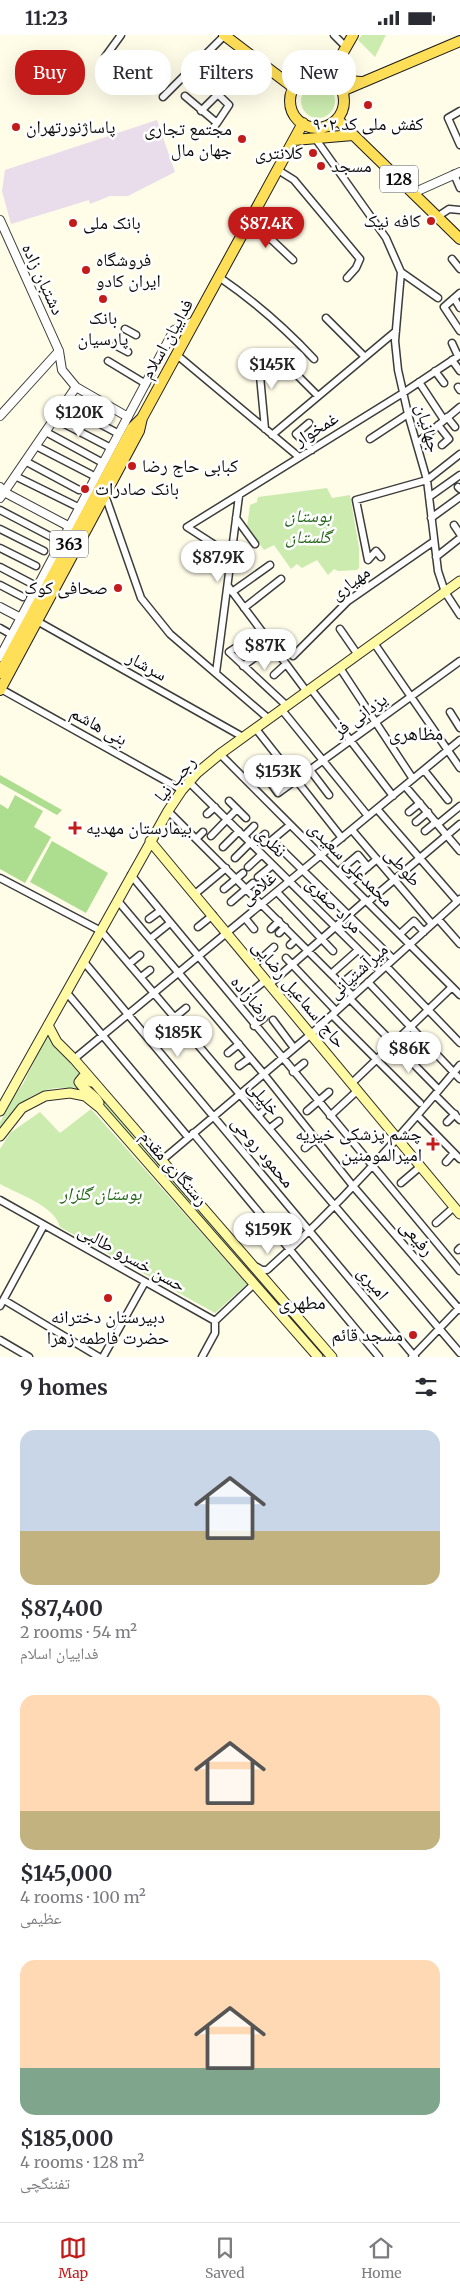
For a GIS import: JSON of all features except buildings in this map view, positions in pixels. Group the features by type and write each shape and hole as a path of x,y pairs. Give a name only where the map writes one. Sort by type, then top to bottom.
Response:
{"main road":[{"path":"224,35 244,50"},
{"path":"344,50 353,35"},
{"path":"356,86 460,41"},
{"path":"356,82 368,81"},
{"path":"292,95 290,100 293,113 303,123 315,127 322,127 337,119 344,105 343,95"},
{"name":"128","path":"337,119 460,239"},
{"name":"فداییان اسلام","path":"0,673 73,529 132,428 142,418 303,123"},
{"path":"294,140 353,135"},
{"path":"0,689 140,431 142,418"},
{"name":"رجب نیا","path":"0,1111 150,841 182,790 220,753 460,582"},
{"name":"حاج اسماعیل رضایی","path":"150,841 228,932 421,1167 458,1208"},
{"name":"رستگاری مقدم","path":"48,1025 57,1042 74,1059 332,1357"},
{"path":"100,1108 98,1100 91,1092 79,1084 80,1078 85,1077 104,1094"},
{"name":"رستگاری مقدم","path":"2,1132 22,1108 45,1095 70,1093 85,1095 100,1108 318,1357"},
{"path":"265,1296 273,1289"}],"street":[{"path":"110,50 121,35"},
{"path":"163,97 224,35"},
{"path":"334,35 342,50"},
{"path":"201,111 217,95 229,105 210,132"},
{"path":"185,97 216,123"},
{"path":"460,111 448,118 460,145"},
{"name":"جهانیان","path":"315,138 386,238 400,271 395,341 403,393 427,480 438,571 445,591 460,615"},
{"path":"278,170 294,180 360,259 356,269 347,278"},
{"path":"413,193 457,173 460,188"},
{"path":"437,217 450,209 460,211"},
{"name":"دشتبان زاده","path":"0,220 59,351 62,370 76,387"},
{"path":"248,225 273,241 293,260"},
{"path":"452,259 460,269"},
{"path":"400,271 438,298"},
{"path":"219,277 250,298 289,332 314,359"},
{"path":"460,293 444,307 460,331"},
{"path":"454,298 460,307"},
{"path":"326,318 364,356"},
{"path":"0,657 61,542 73,529 80,508 174,330 195,321"},
{"path":"125,329 136,335"},
{"path":"272,435 396,331"},
{"path":"452,343 460,371"},
{"path":"115,345 128,352"},
{"path":"0,416 59,351"},
{"path":"177,355 299,457"},
{"name":"غمخوار","path":"232,556 187,527 419,383 457,357"},
{"path":"108,361 146,384"},
{"path":"249,362 260,376 266,429"},
{"path":"290,368 318,396"},
{"path":"435,371 444,383"},
{"path":"419,383 446,419 455,427"},
{"path":"73,529 1,492 15,476 76,387 128,417"},
{"path":"64,405 119,434"},
{"path":"417,443 460,407"},
{"path":"370,439 408,414"},
{"path":"55,419 111,448"},
{"path":"309,423 296,434 312,449"},
{"path":"438,425 450,439 442,445"},
{"path":"46,432 103,463"},
{"path":"36,446 96,477"},
{"path":"381,557 376,551 368,560 356,500 427,480 458,459"},
{"path":"25,461 79,490"},
{"path":"429,497 460,475"},
{"path":"15,476 80,508"},
{"path":"105,495 141,598 170,634 269,719"},
{"path":"216,673 230,589 239,495"},
{"path":"431,518 460,497"},
{"path":"0,509 61,542"},
{"path":"236,518 255,544"},
{"path":"436,557 460,536 454,525"},
{"path":"0,529 44,551"},
{"name":"مهیاری","path":"293,656 344,605 433,542"},
{"path":"0,548 36,566"},
{"path":"230,589 270,565"},
{"path":"0,567 38,587"},
{"path":"244,608 281,579"},
{"path":"0,585 23,597"},
{"path":"230,589 286,664 352,741 393,795"},
{"path":"0,607 21,618"},
{"name":"سرشار","path":"37,621 243,737"},
{"path":"0,628 7,632"},
{"name":"مهیاری","path":"340,629 358,655"},
{"path":"261,631 229,652 285,708 323,761 368,816"},
{"path":"374,643 460,768"},
{"path":"244,666 272,645"},
{"name":"یزدانی فر","path":"259,767 278,793 460,661"},
{"path":"274,675 286,664"},
{"path":"249,671 256,667"},
{"path":"340,668 413,779"},
{"name":"بنی هاشم","path":"0,689 182,790"},
{"path":"450,712 460,729"},
{"path":"256,729 342,838"},
{"name":"غلامی","path":"74,1059 460,740"},
{"name":"محمدعلی سعیدی","path":"220,753 460,995"},
{"path":"310,770 329,795"},
{"path":"424,770 448,800"},
{"name":"نظری","path":"190,782 289,881"},
{"path":"405,785 460,851"},
{"path":"229,801 246,818"},
{"path":"409,812 420,803"},
{"path":"425,831 460,806"},
{"path":"207,814 215,807"},
{"path":"211,836 237,809"},
{"path":"377,809 459,900"},
{"path":"168,811 196,839 201,848 226,868 341,984 460,1120"},
{"path":"416,822 428,812"},
{"path":"251,992 292,965 348,916 395,880 460,824"},
{"path":"223,847 254,825"},
{"path":"290,825 272,840 393,959"},
{"name":"طوطی","path":"352,829 432,924"},
{"path":"196,839 203,832"},
{"path":"235,858 265,834"},
{"path":"248,867 262,854"},
{"path":"338,873 358,855 368,867"},
{"path":"349,883 377,859"},
{"path":"258,877 273,865"},
{"path":"195,894 226,868"},
{"path":"224,889 243,873"},
{"name":"رضازاده","path":"131,875 197,958 460,1271"},
{"path":"0,878 101,931"},
{"name":"مراد صفری","path":"289,881 358,950 383,969 428,1010 460,1043"},
{"path":"231,902 253,883"},
{"path":"277,891 333,951"},
{"name":"میرآشتیانی","path":"161,1161 239,1092 311,1034 459,900"},
{"name":"رفیعی","path":"118,901 263,1073 352,1186 460,1309"},
{"path":"149,919 160,911"},
{"path":"198,927 213,915"},
{"path":"245,918 254,929"},
{"path":"438,919 460,944"},
{"path":"271,929 279,921"},
{"path":"400,934 414,921 424,932"},
{"path":"150,939 170,923"},
{"path":"279,933 285,927"},
{"name":"خلیلی","path":"101,931 460,1353"},
{"path":"290,945 296,939"},
{"path":"254,965 274,947"},
{"path":"331,974 358,950"},
{"path":"129,963 140,955"},
{"path":"286,958 376,1060 420,1103"},
{"name":"محمود روحی","path":"84,962 308,1231"},
{"path":"141,977 150,970"},
{"path":"341,984 353,974"},
{"path":"368,982 460,1079"},
{"path":"330,1116 376,1060 452,987"},
{"path":"67,993 290,1250 379,1357"},
{"path":"175,1017 186,1008"},
{"path":"254,1026 264,1018"},
{"path":"273,1020 294,1047"},
{"path":"228,1053 239,1044"},
{"path":"239,1067 250,1058"},
{"path":"293,1072 304,1063"},
{"path":"246,1258 265,1271 290,1250 398,1139 460,1065"},
{"path":"307,1111 329,1092"},
{"path":"259,1115 267,1107"},
{"path":"447,1122 455,1114"},
{"path":"418,1116 460,1159"},
{"path":"270,1128 279,1121"},
{"path":"304,1148 315,1139"},
{"path":"446,1162 454,1153"},
{"path":"402,1183 421,1167"},
{"name":"حسن خسرو طالبی","path":"0,1200 215,1321"},
{"path":"436,1223 458,1208"},
{"path":"0,1306 44,1225"},
{"name":"امیری","path":"308,1231 414,1357"},
{"path":"4,1300 101,1357 145,1282"},
{"path":"202,1357 215,1333 215,1321 254,1284"},
{"path":"414,1357 439,1328 460,1309"},
{"path":"0,1341 29,1357"}],"shaded area":[{"path":"157,120 175,172 128,196 110,196 90,204 89,200 11,224 2,191 5,170"}],"green space":[{"path":"362,35 386,35 375,57 358,40"},
{"path":"302,95 334,95 334,108 325,117 311,117 302,108"},
{"name":"بوستان گلستان","path":"327,488 332,498 350,495 359,548 359,568 357,570 338,571 334,569 328,575 317,560 302,568 297,564 291,569 274,545 264,550 247,527 250,505 257,502 258,497"},
{"path":"0,775 62,810 57,815 0,783"},
{"path":"15,795 43,811 34,827 51,837 25,883 0,869 0,804 8,809"},
{"path":"52,841 108,873 86,913 30,882"},
{"path":"49,1031 85,1074 77,1076 76,1083 85,1092 59,1088 36,1094 25,1100 16,1109 0,1130 0,1122 23,1084"},
{"path":"83,1079 88,1081 269,1288 263,1286"},
{"name":"بوستان گلزار","path":"91,1109 247,1284 215,1313 60,1227 57,1220 44,1207 0,1184 0,1149 10,1133 40,1112 60,1133"},
{"path":"275,1297 329,1357 325,1357 275,1300"}],"place":[{"name":"کفش ملی کد ۹۰۲","path":"368,105"},
{"name":"پاساژنورتهران","path":"16,127"},
{"name":"مجتمع تجاری جهان مال","path":"242,139"},
{"name":"کلانتری","path":"313,153"},
{"name":"مسجد","path":"321,166"},
{"name":"کافه نیک","path":"431,221"},
{"name":"بانک ملی","path":"73,223"},
{"name":"فروشگاه ایران کادو","path":"86,270"},
{"name":"بانک پارسیان","path":"103,299"},
{"name":"کبابی حاج رضا","path":"132,466"},
{"name":"بانک صادرات","path":"85,489"},
{"name":"صحافی کوک","path":"118,588"},
{"name":"بیمارستان مهدیه","path":"75,828"},
{"name":"چشم پزشکی خیریه امیرالمومنین","path":"433,1144"},
{"name":"دبیرستان دخترانه حضرت فاطمه زهرا","path":"108,1298"},
{"name":"مسجد قائم","path":"413,1335"}],"district":[{"name":"مظاهری","path":"416,733"},
{"name":"مطهری","path":"302,1302"}]}
